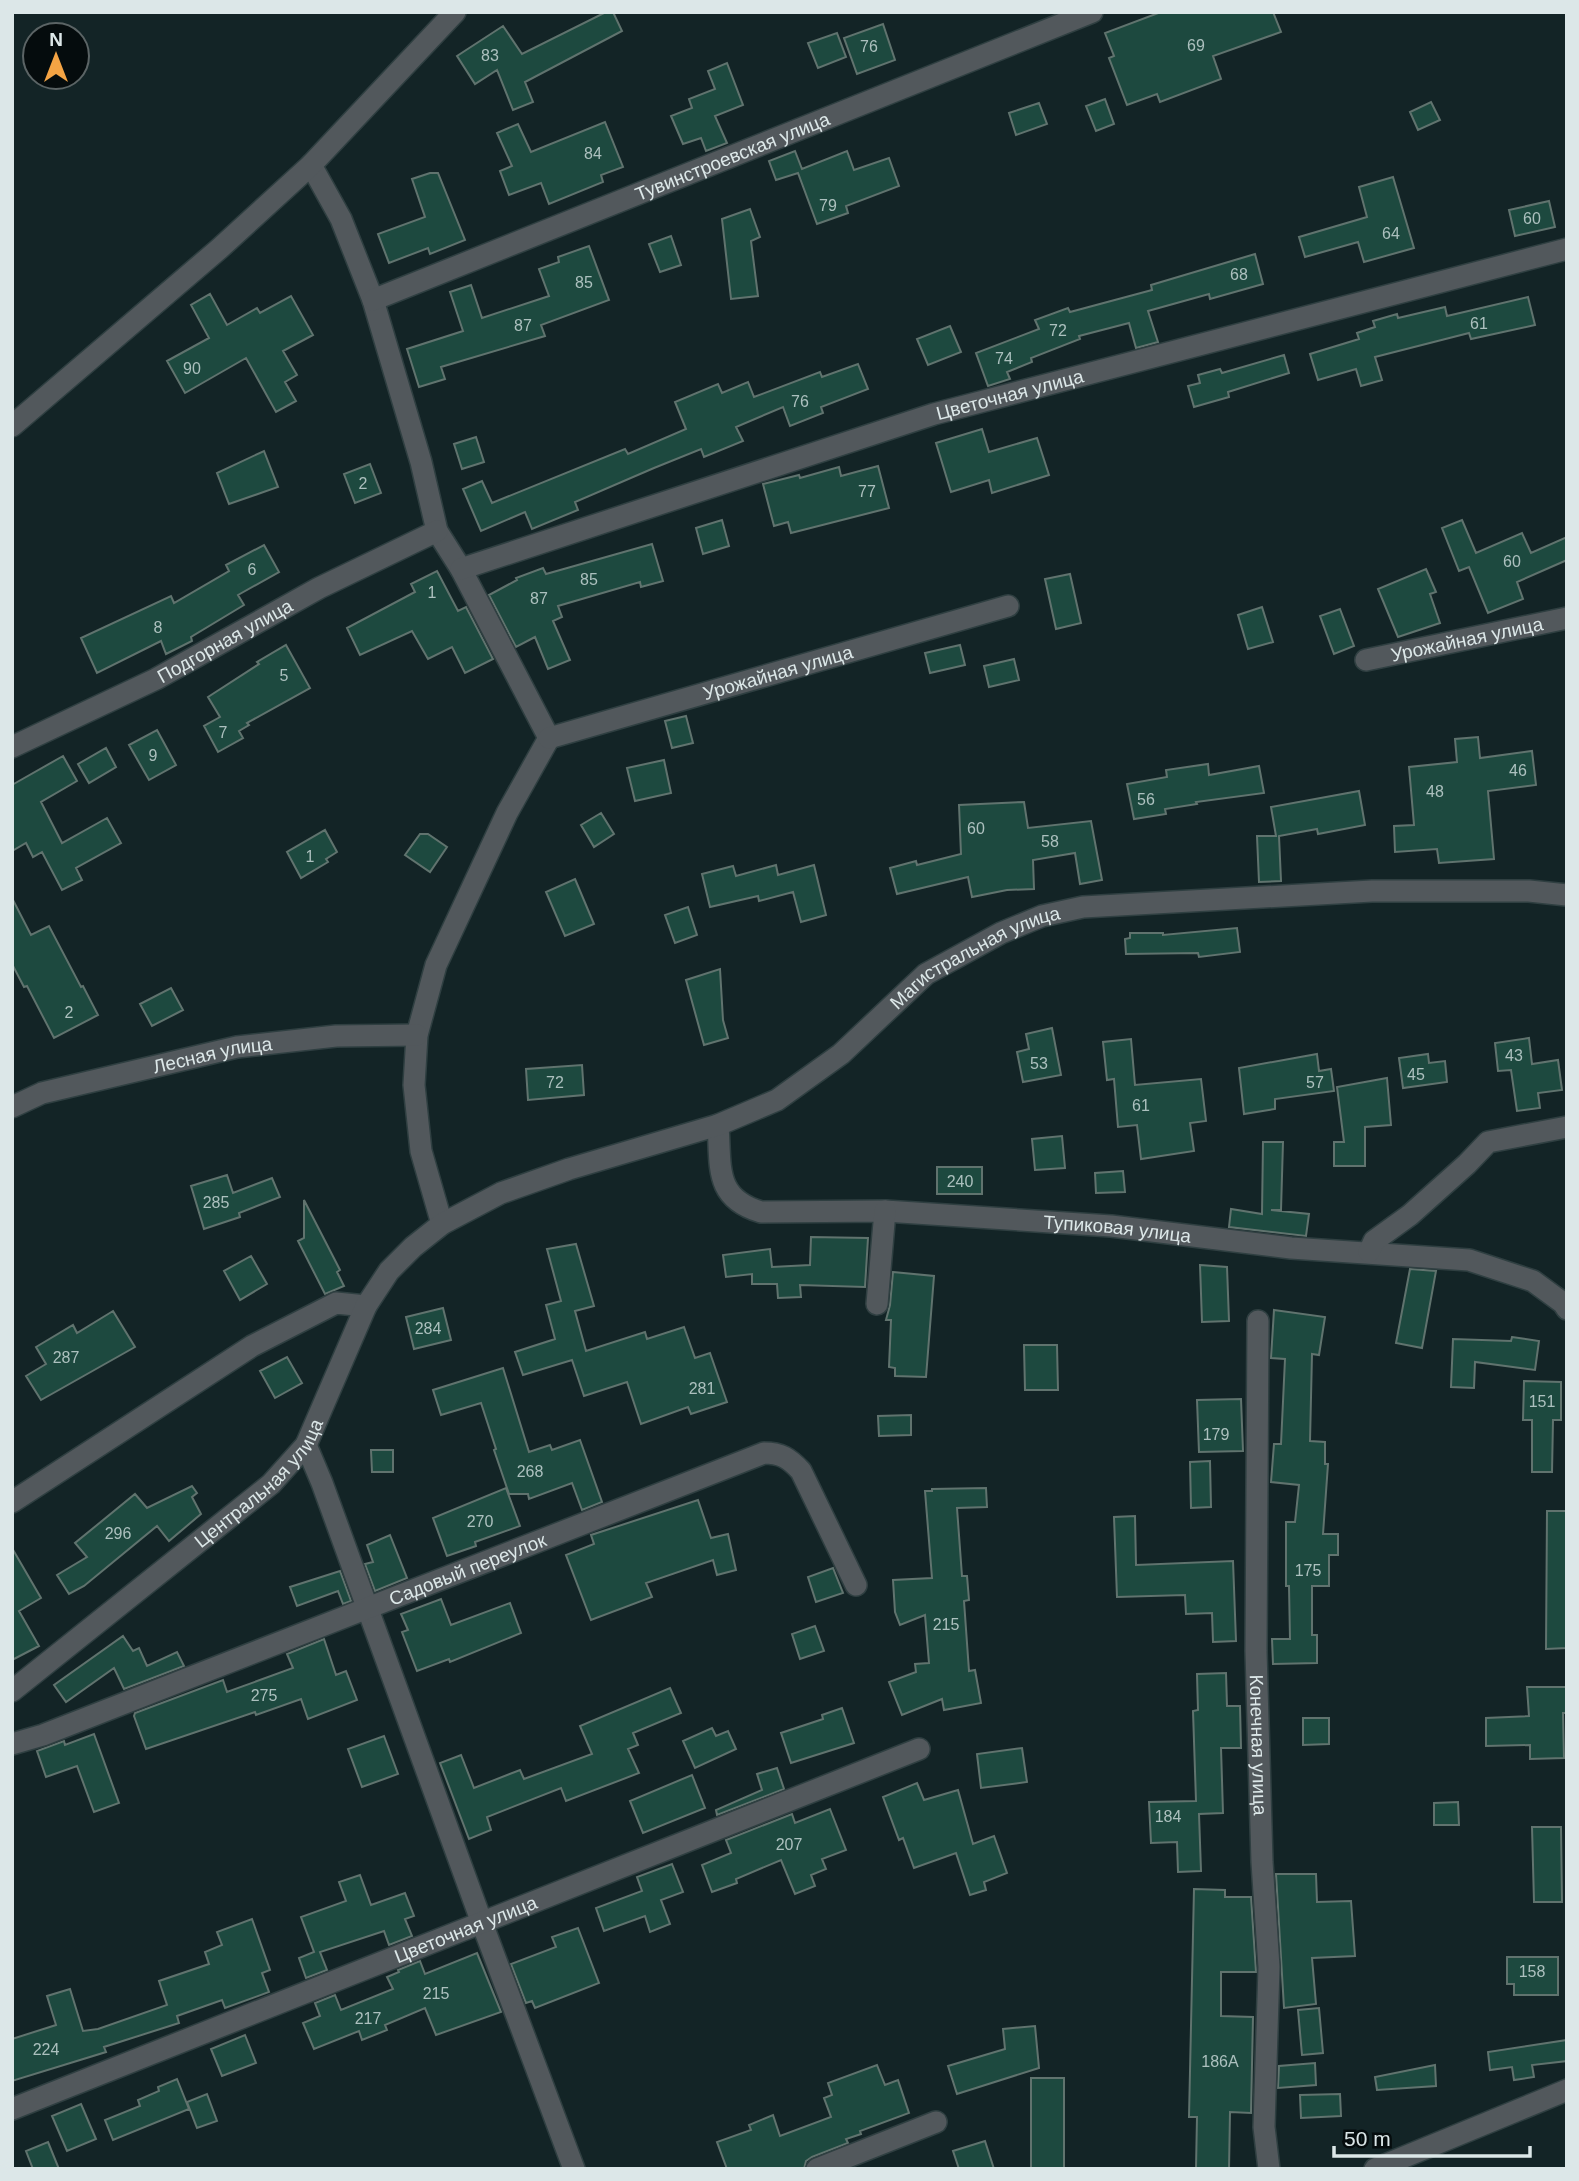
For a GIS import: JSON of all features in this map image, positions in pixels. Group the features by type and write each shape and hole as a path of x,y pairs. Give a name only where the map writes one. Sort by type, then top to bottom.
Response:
{"street":[{"path":"12,426 219,249 311,164 454,12"},
{"name":"Тувинстроевская улица","path":"373,300 1092,12"},
{"path":"311,164 341,219 373,300 421,461 437,531 461,569 549,738 507,813 436,965 417,1035 414,1085 421,1151 442,1224"},
{"name":"Цветочная улица","path":"461,569 934,414 1567,249"},
{"name":"Подгорная улица","path":"12,747 156,680 318,588 437,531"},
{"name":"Урожайная улица","path":"549,738 1008,606"},
{"name":"Урожайная улица","path":"1366,660 1567,618"},
{"name":"Магистральная улица","path":"442,1224 501,1193 569,1169 718,1125 777,1100 841,1054 926,974 991,938 1042,916 1083,907 1372,891 1529,891 1567,895"},
{"name":"Лесная улица","path":"12,1107 42,1093 237,1047 336,1036 417,1035"},
{"name":"Тупиковая улица","path":"718,1125 721,1173 728,1193 743,1207 761,1212 885,1211 1111,1226 1292,1248 1469,1260 1534,1281 1567,1309"},
{"path":"1369,1252 1374,1241 1409,1215 1488,1142 1567,1127"},
{"path":"877,1304 885,1211"},
{"name":"Центральная улица","path":"12,1691 271,1484 306,1445 366,1306 389,1271 442,1224"},
{"path":"12,1502 252,1346 336,1303 366,1306"},
{"name":"Конечная улица","path":"1258,1321 1256,1651 1262,1862 1269,1967 1264,2127 1269,2169"},
{"path":"306,1445 575,2169"},
{"name":"Садовый переулок","path":"12,1744 43,1735 764,1453 777,1453 790,1459 801,1471 856,1585"},
{"name":"Цветочная улица","path":"12,2109 919,1749"},
{"path":"1375,2169 1567,2090"},
{"path":"817,2169 936,2122"}],"building":[{"path":"606,12 613,12 622,31 525,82 533,102 513,110 497,70 475,84 457,56 503,26 522,54"},
{"path":"1161,12 1273,12 1281,32 1213,56 1221,79 1160,102 1157,94 1127,105 1109,58 1114,56 1105,33"},
{"path":"883,24 895,60 857,74 844,38"},
{"path":"837,33 846,57 818,68 808,43"},
{"path":"727,63 743,105 715,116 727,143 706,151 701,138 683,144 671,116 692,108 689,99 715,89 708,71"},
{"path":"1105,99 1114,124 1096,131 1086,106"},
{"path":"1431,102 1440,120 1418,130 1410,112"},
{"path":"1039,103 1047,124 1016,135 1009,113"},
{"path":"605,122 623,167 601,175 603,182 549,204 541,183 509,195 500,171 512,166 497,133 518,124 531,152"},
{"path":"795,151 802,169 847,151 854,170 889,158 899,186 846,206 848,213 817,224 798,173 776,180 769,161"},
{"path":"438,173 465,240 430,254 428,248 389,263 378,234 425,217 412,179"},
{"path":"1393,177 1414,248 1364,262 1358,242 1305,257 1299,237 1367,217 1359,187"},
{"path":"1549,201 1555,227 1515,236 1509,210"},
{"path":"750,209 760,237 751,241 758,296 731,299 722,219"},
{"path":"671,236 681,265 660,272 649,244"},
{"path":"589,246 609,300 541,325 545,336 441,367 445,379 419,387 407,349 463,331 450,292 471,285 482,318 549,296 539,269 559,262 558,257"},
{"path":"1255,254 1263,284 1210,299 1209,294 1148,311 1158,342 1136,348 1129,323 1079,336 1080,339 1031,358 1032,362 1007,372 1010,379 988,386 976,353 1039,329 1035,320 1068,308 1070,312 1152,290 1151,285"},
{"path":"210,294 227,325 257,308 260,313 291,296 313,335 283,351 297,375 285,382 296,401 276,412 246,358 185,393 167,361 209,338 191,305"},
{"path":"1528,297 1535,325 1471,339 1469,333 1375,357 1382,380 1361,386 1356,369 1318,380 1310,354 1359,339 1357,333 1375,327 1373,321 1397,314 1398,318 1445,307 1447,316"},
{"path":"950,326 961,352 928,365 917,339"},
{"path":"1284,355 1289,373 1228,392 1229,397 1194,407 1188,386 1200,383 1198,375 1220,369 1222,373"},
{"path":"858,364 868,389 821,407 823,413 790,426 783,407 736,427 743,441 704,457 701,449 654,468 575,502 578,510 532,529 525,512 481,531 463,489 482,481 492,503 625,449 628,454 686,429 675,402 718,384 722,393 748,382 754,397 820,372 822,377"},
{"path":"982,429 989,452 1037,438 1049,475 992,493 989,480 951,492 936,443"},
{"path":"476,437 484,462 462,469 454,444"},
{"path":"264,451 278,487 229,504 217,473"},
{"path":"370,464 381,493 355,503 344,474"},
{"path":"878,466 889,508 791,533 788,522 774,526 763,484 799,475 800,478 839,467 841,476"},
{"path":"722,520 729,546 703,554 696,528"},
{"path":"1462,520 1476,553 1522,533 1531,553 1567,537 1567,560 1517,582 1523,599 1488,613 1469,567 1459,571 1442,528"},
{"path":"652,544 663,581 641,587 640,582 558,606 562,617 553,621 570,660 548,669 535,637 516,647 489,595 517,580 516,578 543,568 546,574"},
{"path":"264,545 279,572 238,595 244,605 191,637 192,641 166,654 161,641 97,673 81,638 171,596 174,603 229,571 226,565"},
{"path":"1426,569 1436,592 1430,594 1440,623 1398,637 1378,589"},
{"path":"437,571 458,611 466,607 493,659 465,673 452,647 428,659 412,631 360,655 347,628 415,592 411,584"},
{"path":"1070,574 1081,623 1056,629 1045,579"},
{"path":"1262,607 1273,642 1248,649 1238,615"},
{"path":"1340,609 1354,646 1334,654 1320,616"},
{"path":"286,645 310,688 247,723 249,725 239,731 243,738 218,752 204,726 220,717 208,697"},
{"path":"960,645 965,665 930,673 925,653"},
{"path":"1014,659 1019,680 989,687 984,666"},
{"path":"686,716 693,743 672,748 665,721"},
{"path":"157,730 176,765 149,780 129,745"},
{"path":"1478,737 1480,758 1532,751 1536,785 1488,791 1494,859 1439,863 1437,849 1395,852 1394,826 1414,825 1409,767 1457,762 1455,739"},
{"path":"106,748 116,767 89,783 78,764"},
{"path":"63,756 77,781 41,802 62,843 107,818 121,843 76,868 82,880 62,890 42,852 33,857 26,843 12,851 12,785"},
{"path":"664,760 671,793 635,801 627,768"},
{"path":"1208,764 1209,775 1259,766 1264,793 1196,802 1197,804 1165,809 1166,814 1134,819 1127,784 1167,777 1166,770"},
{"path":"1359,791 1365,825 1318,834 1317,829 1279,836 1281,881 1259,882 1257,836 1276,836 1271,807"},
{"path":"1024,802 1028,828 1091,821 1102,880 1080,884 1075,853 1033,860 1034,889 1007,890 972,897 968,877 897,894 890,868 916,861 917,865 961,854 959,805"},
{"path":"601,813 614,834 594,847 581,825"},
{"path":"325,830 337,852 326,859 328,862 301,878 287,852"},
{"path":"420,834 428,834 447,847 430,872 405,855"},
{"path":"776,865 778,875 814,865 826,915 801,922 793,892 759,901 758,896 710,907 702,874 733,866 736,876"},
{"path":"575,879 594,924 565,936 546,892"},
{"path":"12,898 31,935 49,926 98,1015 54,1038 27,986 24,987 12,964"},
{"path":"688,907 697,935 675,943 665,915"},
{"path":"1237,928 1240,952 1199,957 1198,953 1126,954 1125,939 1130,938 1130,933 1163,935"},
{"path":"720,969 723,1020 728,1038 704,1045 686,980"},
{"path":"171,988 183,1010 152,1026 140,1004"},
{"path":"1052,1028 1061,1075 1023,1082 1017,1052 1029,1049 1026,1034"},
{"path":"1529,1038 1532,1064 1558,1060 1562,1090 1538,1093 1540,1108 1517,1111 1511,1070 1498,1071 1495,1043"},
{"path":"1131,1039 1135,1085 1201,1079 1206,1121 1190,1123 1194,1151 1141,1159 1137,1125 1118,1127 1114,1079 1107,1080 1103,1042"},
{"path":"1317,1054 1319,1071 1331,1069 1334,1091 1275,1099 1275,1109 1244,1114 1239,1068"},
{"path":"1428,1054 1429,1063 1445,1061 1447,1082 1403,1088 1399,1058"},
{"path":"582,1065 584,1095 528,1100 526,1069"},
{"path":"1387,1078 1391,1125 1365,1127 1365,1166 1334,1166 1334,1142 1344,1142 1337,1087"},
{"path":"1062,1136 1065,1168 1035,1170 1032,1139"},
{"path":"1263,1142 1283,1142 1281,1210 1271,1210 1309,1214 1306,1236 1229,1227 1231,1209 1262,1214"},
{"path":"937,1167 982,1167 982,1194 937,1194"},
{"path":"1123,1171 1125,1192 1096,1193 1095,1173"},
{"path":"227,1175 233,1193 272,1178 280,1197 239,1213 240,1217 204,1229 191,1186"},
{"path":"304,1200 340,1270 337,1272 344,1286 325,1294 298,1241 304,1238"},
{"path":"811,1237 868,1238 865,1287 800,1285 801,1297 778,1298 777,1284 752,1284 752,1274 726,1277 723,1255 770,1249 772,1267 810,1265"},
{"path":"576,1244 594,1306 575,1311 586,1351 645,1332 647,1339 684,1327 695,1358 710,1353 727,1402 691,1414 688,1407 641,1424 627,1382 584,1396 572,1360 523,1375 515,1352 555,1339 546,1305 561,1301 547,1249"},
{"path":"251,1256 267,1284 240,1300 224,1271"},
{"path":"1200,1265 1227,1267 1229,1321 1202,1322"},
{"path":"1410,1269 1436,1271 1422,1348 1396,1343"},
{"path":"893,1272 934,1276 926,1377 895,1376 895,1368 889,1367 891,1320 886,1320"},
{"path":"443,1308 451,1340 414,1349 406,1317"},
{"path":"1274,1310 1325,1317 1319,1355 1312,1354 1310,1441 1325,1442 1325,1464 1328,1464 1323,1534 1338,1534 1338,1555 1329,1555 1329,1586 1312,1586 1312,1635 1317,1635 1317,1663 1273,1664 1272,1639 1290,1639 1289,1586 1286,1586 1286,1522 1295,1522 1299,1485 1271,1482 1274,1444 1281,1444 1285,1359 1271,1358"},
{"path":"113,1311 135,1347 41,1400 26,1376 46,1364 36,1347 73,1325 77,1333"},
{"path":"1512,1337 1539,1341 1535,1370 1475,1362 1474,1388 1451,1387 1453,1339 1511,1341"},
{"path":"1024,1345 1057,1345 1058,1390 1025,1390"},
{"path":"287,1357 302,1383 275,1398 260,1371"},
{"path":"503,1368 529,1452 550,1445 552,1450 580,1440 602,1502 582,1510 572,1483 529,1499 528,1494 509,1494 481,1403 441,1415 433,1390"},
{"path":"1524,1381 1561,1382 1561,1420 1553,1420 1552,1472 1532,1472 1532,1420 1523,1420"},
{"path":"1241,1399 1243,1451 1199,1452 1197,1400"},
{"path":"911,1415 911,1435 879,1436 878,1416"},
{"path":"371,1450 393,1450 393,1472 372,1472"},
{"path":"1210,1461 1211,1507 1191,1508 1190,1462"},
{"path":"192,1486 197,1493 192,1497 201,1514 169,1541 157,1526 84,1586 69,1594 57,1575 87,1557 75,1543 135,1494 147,1508"},
{"path":"506,1488 520,1526 475,1542 476,1546 447,1556 433,1518"},
{"path":"986,1488 987,1507 957,1508 962,1576 967,1576 969,1600 964,1601 969,1671 975,1670 981,1703 944,1710 942,1699 902,1715 889,1682 916,1672 915,1664 929,1663 925,1615 900,1625 895,1612 893,1580 932,1578 925,1491"},
{"path":"698,1500 711,1538 728,1534 736,1570 717,1575 713,1560 646,1583 652,1597 591,1620 566,1555 594,1544 591,1535"},
{"path":"1547,1511 1567,1511 1567,1648 1546,1649"},
{"path":"1135,1516 1136,1565 1233,1561 1236,1641 1213,1642 1212,1613 1186,1614 1185,1595 1117,1597 1114,1517"},
{"path":"390,1535 407,1578 375,1591 365,1564 373,1562 367,1545"},
{"path":"12,1548 41,1598 19,1611 39,1646 12,1660"},
{"path":"833,1568 843,1593 816,1602 808,1577"},
{"path":"340,1571 351,1601 343,1604 338,1591 297,1606 290,1587"},
{"path":"441,1599 451,1625 510,1603 521,1633 450,1662 449,1659 417,1671 402,1632 408,1630 401,1614"},
{"path":"815,1626 824,1651 800,1659 792,1634"},
{"path":"123,1636 133,1651 139,1648 147,1666 177,1652 184,1666 124,1689 114,1668 66,1702 54,1685"},
{"path":"324,1639 336,1675 346,1671 357,1700 308,1719 301,1699 146,1749 135,1713 223,1680 227,1692 293,1668 287,1654"},
{"path":"1226,1673 1227,1706 1240,1706 1241,1748 1221,1748 1223,1813 1199,1814 1201,1871 1178,1872 1177,1842 1151,1843 1149,1802 1196,1801 1193,1711 1198,1710 1197,1674"},
{"path":"1527,1687 1567,1687 1567,1713 1563,1713 1564,1758 1530,1759 1530,1745 1486,1746 1486,1718 1529,1716"},
{"path":"670,1688 681,1713 633,1733 638,1745 628,1749 639,1773 566,1801 561,1788 487,1817 491,1830 469,1839 440,1763 461,1755 474,1788 520,1770 524,1779 592,1754 580,1726"},
{"path":"842,1708 854,1743 791,1763 781,1733 823,1719 822,1715"},
{"path":"1303,1718 1329,1718 1329,1744 1303,1745"},
{"path":"712,1728 716,1736 728,1731 736,1749 695,1768 683,1741"},
{"path":"94,1734 119,1803 94,1812 77,1766 46,1777 37,1751 64,1741 65,1745"},
{"path":"384,1736 398,1774 362,1787 348,1749"},
{"path":"1022,1748 1027,1782 981,1788 977,1754"},
{"path":"777,1768 784,1789 717,1815 716,1810 762,1790 757,1774"},
{"path":"692,1775 705,1808 643,1833 630,1801"},
{"path":"917,1783 924,1800 958,1790 973,1844 994,1836 1007,1873 984,1882 986,1890 970,1895 956,1853 914,1868 903,1838 899,1840 883,1797"},
{"path":"1458,1802 1459,1825 1434,1825 1434,1803"},
{"path":"830,1809 846,1850 822,1859 826,1869 811,1875 815,1886 795,1894 781,1860 736,1879 737,1883 712,1892 702,1865 731,1853 726,1840 792,1814 795,1823"},
{"path":"1532,1827 1561,1827 1562,1902 1534,1902"},
{"path":"672,1864 683,1892 661,1900 670,1924 650,1932 645,1916 604,1931 596,1908 642,1891 637,1877"},
{"path":"1276,1874 1316,1874 1317,1902 1351,1901 1355,1956 1312,1958 1316,2004 1284,2008"},
{"path":"360,1875 371,1905 405,1893 414,1916 405,1919 412,1936 389,1945 384,1931 320,1952 327,1970 306,1978 299,1958 314,1952 301,1917 346,1901 339,1882"},
{"path":"1194,1889 1225,1890 1225,1897 1251,1897 1256,1972 1221,1972 1221,2016 1253,2017 1251,2113 1230,2112 1229,2169 1196,2169 1197,2117 1189,2117"},
{"path":"252,1919 270,1970 262,1973 269,1992 225,2008 222,2000 177,2016 179,2023 104,2047 106,2052 12,2081 12,2039 56,2025 47,1996 70,1989 83,2031 98,2029 167,2005 159,1981 209,1964 205,1952 222,1945 217,1932"},
{"path":"578,1928 599,1983 535,2008 532,2001 526,2003 511,1964 556,1947 552,1937"},
{"path":"477,1953 501,2012 436,2035 425,2008 385,2025 387,2030 362,2040 359,2031 314,2049 303,2023 320,2016 315,2003 335,1995 341,2010 393,1989 387,1977 399,1972 398,1970 420,1961 425,1974"},
{"path":"1507,1957 1558,1957 1558,1995 1514,1995 1514,1984 1507,1984"},
{"path":"1319,2008 1323,2053 1302,2055 1298,2010"},
{"path":"1035,2026 1039,2068 957,2094 948,2066 1005,2049 1003,2029"},
{"path":"245,2035 256,2063 222,2076 211,2049"},
{"path":"1567,2040 1567,2061 1532,2065 1534,2077 1514,2080 1512,2067 1490,2070 1488,2052"},
{"path":"1315,2063 1316,2085 1278,2088 1279,2066"},
{"path":"877,2065 885,2085 898,2080 909,2113 860,2131 861,2134 846,2139 848,2143 806,2161 804,2169 727,2169 717,2142 751,2130 749,2125 773,2115 780,2136 831,2117 824,2098 832,2095 828,2083"},
{"path":"1435,2065 1436,2086 1377,2090 1375,2077"},
{"path":"1031,2078 1064,2078 1064,2169 1031,2169"},
{"path":"177,2079 189,2109 113,2140 105,2120 140,2106 138,2100"},
{"path":"207,2094 217,2121 197,2128 187,2102"},
{"path":"1340,2094 1341,2116 1301,2118 1300,2095"},
{"path":"81,2104 96,2139 67,2151 52,2116"},
{"path":"985,2141 994,2169 959,2169 953,2151"},
{"path":"48,2142 59,2169 33,2169 26,2151"}]}
